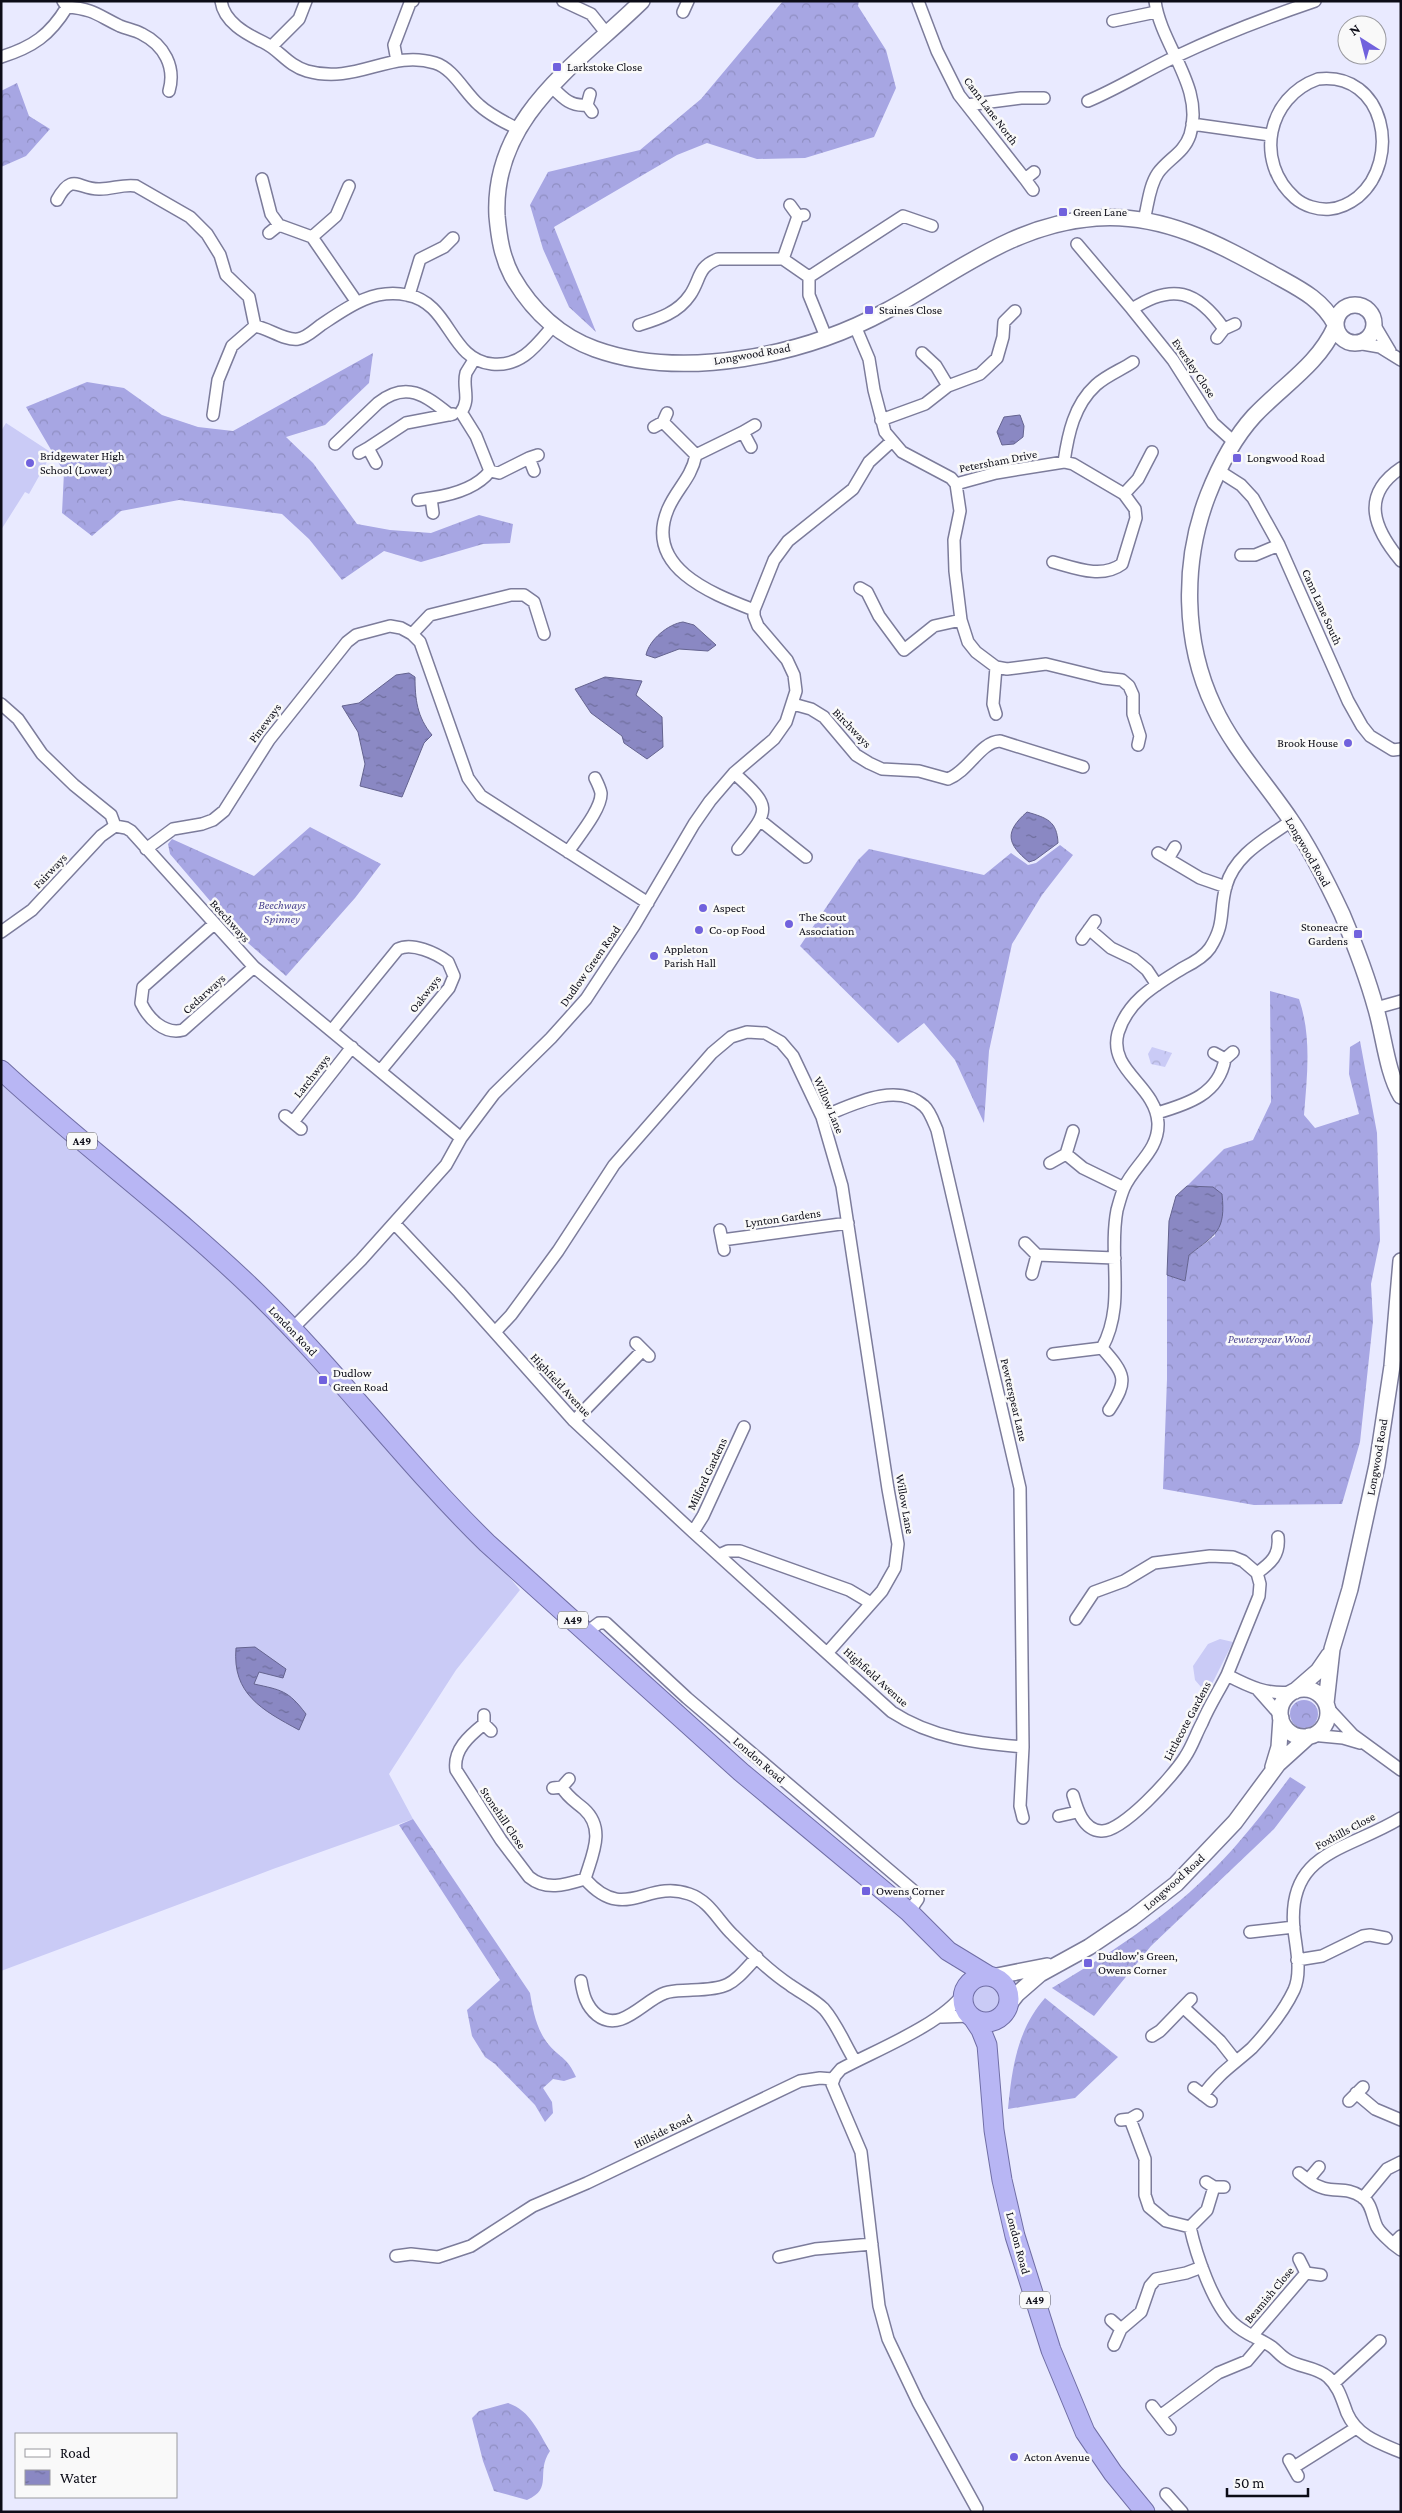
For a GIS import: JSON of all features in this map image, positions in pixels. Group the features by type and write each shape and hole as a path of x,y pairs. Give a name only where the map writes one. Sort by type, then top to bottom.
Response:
{"highway":[{"name":"London Road","path":"1,1070 204,1245 292,1329 460,1518 741,1772 909,1912 948,1951 990,1976"},
{"name":"London Road","path":"948,1951 960,1974 964,1992"},
{"path":"964,1992 972,1980 990,1976"},
{"name":"A49","path":"990,1976 1006,1988 1008,1994 1006,2009"},
{"name":"A49","path":"964,1992 964,2005 972,2017"},
{"name":"London Road","path":"990,2064 994,2044 1006,2009"},
{"path":"972,2017 990,2021 997,2019 1006,2009"},
{"name":"London Road","path":"972,2017 985,2038 990,2064 994,2130 1002,2180 1015,2236 1051,2350 1085,2432 1113,2473 1145,2512"}],"street":[{"path":"221,1 228,16 237,27 272,46 288,62 306,71 328,75 352,74 397,61 418,59 438,64 451,74 477,104 492,116 518,129"},
{"path":"272,46 300,19 306,1"},
{"path":"397,61 394,45 410,3 413,1"},
{"path":"563,1 585,5 607,34"},
{"name":"Longwood Road","path":"642,1 551,86 518,129 502,166 498,186 498,221 503,258 522,293 553,326 576,341 618,356 651,362 694,362 760,355 826,337 855,326 884,312 986,251 1020,235 1056,223 1108,218 1144,220 1190,231 1234,252 1310,295 1323,305 1335,325 1323,351 1266,403 1234,442 1218,470 1207,498 1192,564 1189,601 1192,638 1202,678 1214,708 1244,756 1291,821 1340,911 1376,1008 1392,1076 1401,1096"},
{"name":"Cann Lane North","path":"918,1 937,51 959,95 1030,175 1033,190"},
{"path":"1088,100 1108,93 1176,56 1273,15 1315,1"},
{"path":"1,57 42,39 56,25 65,4 86,8 99,13 116,24 141,33 157,43 167,56 170,66 172,81 169,91"},
{"path":"1105,30 1111,18 1156,7 1190,96 1192,124 1190,137 1184,147 1160,170 1154,179 1144,220"},
{"path":"1318,79 1347,81 1366,93 1380,116 1384,135 1383,163 1370,187 1354,200 1339,208 1315,208 1299,202 1284,185 1273,163 1270,135 1279,109 1296,90 1318,79"},
{"path":"551,86 567,102 577,106 589,104"},
{"path":"967,105 1020,98 1044,98"},
{"path":"1192,124 1270,135"},
{"path":"262,179 271,214 279,225 312,237 356,301"},
{"path":"57,200 59,184 79,183 96,190 126,185 136,186 190,217 215,245 226,275 249,297 255,326"},
{"path":"312,237 336,216 349,184"},
{"path":"783,259 802,215 790,206"},
{"path":"809,277 903,216 932,226"},
{"path":"268,233 279,225"},
{"path":"409,295 420,259 444,246 453,238"},
{"name":"Eversley Close","path":"1078,244 1174,360 1213,423 1234,442"},
{"path":"639,325 665,316 679,308 691,295 702,269 708,263 718,259 783,259 809,277"},
{"path":"809,277 809,295 826,337"},
{"path":"255,326 267,328 292,339 300,339 356,301 391,292 420,298 438,313 459,346 474,359 496,365 522,359 532,351 553,326"},
{"path":"1132,309 1158,295 1180,293 1200,302 1220,333 1235,324"},
{"name":"Longwood Road","path":"1310,295 1354,304"},
{"path":"1354,304 1360,305 1370,312 1374,324 1396,356 1369,344 1344,341 1335,325 1343,308 1354,304"},
{"path":"881,420 925,404 948,386 980,374 997,358 1003,338 1004,322 1015,311"},
{"path":"1356,343 1371,335 1374,324"},
{"path":"213,415 218,380 232,346 255,326"},
{"name":"Petersham Drive","path":"855,326 869,359 881,420 892,441 902,452 951,478 956,484 996,473 1064,462"},
{"name":"Longwood Road","path":"1312,363 1356,343"},
{"path":"922,353 936,366 948,386"},
{"path":"376,463 364,450 406,423 455,414 465,406 467,396 466,374 474,359"},
{"path":"1053,562 1103,572 1122,564 1136,518 1135,509 1124,494 1073,464 1064,462 1070,428 1084,397 1096,384 1133,362"},
{"path":"335,444 384,398 400,392 419,393 455,414 476,436 490,471"},
{"path":"661,420 696,455"},
{"path":"755,426 696,455 690,475 666,512 663,533 668,554 679,570 703,588 754,610 780,550 788,541 853,489 869,462 892,441"},
{"path":"743,432 751,447"},
{"path":"1124,494 1138,480 1152,452"},
{"path":"490,471 499,473 533,457 534,471"},
{"path":"1401,468 1386,480 1381,488 1376,500 1374,514 1378,529 1386,544 1401,562"},
{"name":"Cann Lane South","path":"1218,470 1248,491 1279,545 1348,701 1362,726 1370,736 1393,750 1401,749"},
{"path":"418,500 476,485 490,471"},
{"path":"956,484 960,511 954,540 955,571 961,620 972,647 986,661 996,667 1007,668 1046,664 1103,678 1122,680 1129,686 1133,695 1133,714 1140,736 1138,745"},
{"path":"431,498 433,513"},
{"path":"1241,555 1248,557 1279,545"},
{"path":"859,588 868,592 879,616 906,653 934,626 961,620"},
{"path":"544,634 534,602 524,595 511,595 430,614 412,634 420,642 425,654 473,788 481,796 648,903"},
{"name":"Dudlow Green Road","path":"292,1329 343,1279 446,1165 461,1138 494,1094 552,1038 586,999 648,903 694,824 734,773 774,739 786,722 794,704 796,691 794,675 788,660 758,626 754,610"},
{"name":"Pineways","path":"146,849 173,829 202,824 213,820 224,811 268,740 347,642 366,631 390,626 401,628 412,634"},
{"path":"996,667 993,704 996,714"},
{"name":"Beechways","path":"1,704 18,719 42,754 74,785 111,815 115,826 126,828 254,967 461,1138"},
{"name":"Birchways","path":"794,704 811,709 824,717 856,754 868,764 882,769 919,771 950,785 992,741 1000,741 1083,767"},
{"path":"734,773 759,795 764,808 761,820 738,849"},
{"path":"568,852 596,810 601,791 595,778"},
{"path":"761,820 806,857"},
{"path":"1102,1348 1113,1321 1115,1227 1124,1188 1153,1148 1157,1136 1157,1113 1150,1095 1120,1061 1117,1047 1118,1034 1133,1003 1156,985 1197,960 1208,950 1220,930 1226,887 1245,854 1291,821"},
{"name":"Fairways","path":"1,932 32,910 101,836 115,826"},
{"path":"1175,847 1163,856 1200,878 1226,887"},
{"name":"Cedarways","path":"214,924 143,987 141,1003 155,1022 166,1029 182,1030 254,967"},
{"path":"1082,939 1092,925 1111,948 1134,959 1147,970 1156,985"},
{"name":"Oakways","path":"332,1030 398,949 403,946 415,947 448,962 454,976 449,988 381,1070"},
{"path":"1376,1008 1401,1000"},
{"name":"Willow Lane","path":"495,1332 558,1251 614,1165 712,1053 731,1037 740,1033 756,1031 774,1037 781,1042 793,1056 822,1117 842,1186 848,1222 888,1490 898,1544 895,1568 871,1604"},
{"name":"Larchways","path":"293,1122 352,1047"},
{"path":"1157,1113 1181,1106 1205,1093 1220,1076 1229,1056 1214,1052"},
{"name":"Pewterspear Lane","path":"822,1117 864,1100 903,1094 926,1107 937,1130 1020,1488 1023,1747 1020,1806 1023,1818"},
{"path":"1050,1163 1066,1154 1073,1131"},
{"path":"1066,1154 1083,1168 1124,1188"},
{"name":"Lynton Gardens","path":"722,1240 848,1222"},
{"name":"Highfield Avenue","path":"394,1223 574,1421 693,1532 828,1652 892,1712 922,1729 984,1744 1023,1747"},
{"path":"1024,1243 1037,1255 1115,1258"},
{"path":"1032,1274 1037,1255"},
{"name":"Longwood Road","path":"1327,1705 1332,1649 1350,1589 1377,1465 1392,1366 1401,1261"},
{"path":"1053,1354 1102,1348"},
{"path":"1102,1348 1120,1370 1123,1382 1122,1392 1109,1410"},
{"path":"574,1421 642,1350"},
{"name":"Milford Gardens","path":"693,1532 703,1516 744,1427"},
{"path":"1076,1612 1094,1592 1124,1581 1154,1563 1166,1560 1210,1556 1233,1558 1243,1561 1257,1573 1276,1556 1279,1547 1278,1537"},
{"path":"719,1555 728,1551 740,1551 849,1590 871,1604"},
{"name":"Littlecote Gardens","path":"1077,1812 1092,1828 1098,1831 1109,1831 1154,1796 1171,1777 1186,1756 1227,1675 1258,1602 1260,1584 1257,1573"},
{"name":"Highfield Avenue","path":"828,1652 871,1604"},
{"name":"Longwood Road","path":"1294,1691 1318,1671 1332,1649"},
{"name":"Littlecote Gardens","path":"1227,1675 1258,1690 1281,1693 1294,1691"},
{"name":"Littlecote Gardens","path":"1258,1690 1281,1717"},
{"path":"1364,1744 1342,1738 1294,1734 1288,1730 1281,1717 1283,1702 1294,1691 1313,1691 1319,1694 1342,1726 1401,1770"},
{"path":"1310,1736 1322,1729 1326,1722 1327,1705"},
{"name":"Longwood Road","path":"1269,1775 1279,1747 1281,1717"},
{"name":"Stonehill Close","path":"486,1723 463,1745 456,1758 458,1776 517,1865 534,1882 558,1886 584,1879"},
{"name":"Longwood Road","path":"1006,2009 1017,1994 1056,1964 1089,1947 1125,1923 1176,1884 1235,1822 1269,1775 1310,1736"},
{"path":"561,1785 568,1796 589,1815 597,1830 596,1843 584,1879 598,1893 612,1899 628,1900 668,1890 692,1894 706,1902 727,1929 774,1973 825,2011 855,2061"},
{"path":"1059,1816 1077,1812 1073,1795"},
{"name":"Foxhills Close","path":"1203,2095 1218,2076 1262,2036 1289,1998 1297,1982 1298,1960 1294,1927 1294,1898 1305,1872 1321,1859 1401,1818"},
{"path":"1250,1932 1294,1927"},
{"path":"1298,1960 1322,1956 1363,1936 1370,1935 1388,1938"},
{"path":"581,1978 585,1999 594,2012 606,2020 618,2020 670,1991 715,1990 728,1986 757,1957"},
{"name":"Longwood Road","path":"990,1976 1056,1964"},
{"path":"964,1992 956,2003 938,2018 841,2069 833,2079 835,2095 855,2134 861,2152 879,2306 888,2339 918,2402 981,2508"},
{"path":"1152,2036 1188,2003 1235,2060"},
{"path":"938,2018 954,2015 972,2017"},
{"name":"Hillside Road","path":"396,2256 411,2254 438,2257 471,2246 533,2206 587,2183 800,2081 820,2078 833,2079"},
{"path":"1356,2094 1375,2109 1401,2120"},
{"path":"1129,2118 1145,2160 1145,2195 1149,2207 1166,2221 1190,2227 1207,2210 1214,2185"},
{"path":"1363,2198 1387,2169 1401,2162"},
{"path":"1318,2167 1303,2176 1325,2190 1343,2191 1363,2198 1372,2211 1378,2229 1398,2243"},
{"name":"Beamish Close","path":"1190,2227 1202,2267 1227,2317 1239,2328 1263,2342 1285,2359 1320,2371 1334,2383 1356,2428"},
{"path":"779,2257 815,2249 872,2244"},
{"name":"Beamish Close","path":"1299,2259 1306,2273"},
{"path":"1114,2345 1121,2329 1141,2312 1150,2286 1156,2279 1186,2273 1202,2267"},
{"name":"Beamish Close","path":"1252,2336 1306,2273"},
{"name":"Beamish Close","path":"1306,2273 1321,2275"},
{"path":"1110,2320 1121,2329"},
{"path":"1334,2383 1380,2341"},
{"path":"1160,2416 1218,2373 1247,2361 1263,2342"},
{"path":"1152,2406 1170,2428"},
{"path":"1294,2468 1356,2428 1371,2439 1401,2452"},
{"path":"1166,2494 1182,2512"}],"green space":[{"path":"783,1 859,1 858,6 886,50 896,88 874,137 805,158 757,159 707,143 677,155 554,227 596,332 569,307 543,249 530,205 548,172 640,150 701,99"},
{"path":"17,83 29,116 50,129 26,156 1,167 1,91"},
{"path":"373,353 369,383 325,425 286,437 313,463 357,524 390,530 431,533 479,515 513,524 510,543 483,544 421,562 384,551 342,580 309,539 282,514 179,500 121,511 92,536 62,513 64,472 26,407 87,382 124,388 162,415 198,427 233,431"},
{"path":"6,423 52,453 29,494 25,492 1,530 1,431"},
{"name":"Beechways Spinney","path":"310,827 381,864 355,898 286,976 240,936 170,854 168,844 172,839 254,876"},
{"path":"1060,845 1073,855 1042,895 1012,944 989,1051 984,1123 955,1060 924,1023 898,1043 800,946 858,860 869,849 984,875 1011,853 1028,865 1036,863"},
{"name":"Pewterspear Wood","path":"1270,991 1299,999 1303,1013 1308,1057 1304,1115 1315,1128 1359,1114 1349,1074 1350,1047 1360,1041 1377,1133 1380,1240 1371,1284 1373,1321 1360,1442 1342,1504 1254,1505 1163,1489 1167,1379 1167,1275 1185,1281 1189,1255 1215,1236 1213,1187 1187,1186 1224,1149 1253,1140 1271,1102"},
{"path":"1152,1047 1172,1053 1165,1067 1151,1064 1148,1054"},
{"path":"1,1067 186,1229 445,1499 520,1590 456,1670 389,1774 413,1819 273,1869 1,1971"},
{"path":"1220,1639 1233,1642 1207,1694 1195,1680 1193,1666 1208,1644"},
{"path":"1304,1700 1314,1704 1318,1714 1314,1724 1304,1728 1294,1724 1290,1714 1294,1704"},
{"path":"1290,1777 1306,1787 1274,1829 1151,1946 1094,2016 1052,1988 1093,1963 1171,1908 1218,1865 1240,1841"},
{"path":"413,1819 530,1993 541,2034 553,2050 573,2070 576,2077 564,2081 553,2079 543,2088 552,2102 553,2113 545,2122 535,2105 495,2064 485,2057 472,2036 467,2010 500,1980 399,1825"},
{"path":"986,1985 996,1989 1000,1999 996,2009 986,2013 976,2009 972,1999 976,1989"},
{"path":"1045,1998 1118,2057 1075,2098 1008,2109 1014,2064 1022,2036 1028,2023"},
{"path":"508,2403 523,2411 538,2430 550,2451 544,2466 540,2490 527,2500 494,2491 483,2461 472,2418 479,2411"}],"water":[{"path":"1020,415 1024,426 1023,437 1014,444 1002,445 997,432 1004,417"},
{"path":"683,622 694,625 716,645 708,651 679,649 655,658 646,655 655,638 665,629"},
{"path":"409,673 415,677 420,715 432,735 424,743 402,797 360,786 365,764 358,732 342,706 359,703 396,675"},
{"path":"605,677 642,681 636,695 662,717 663,747 647,759 624,743 622,736 591,713 575,689"},
{"path":"1027,812 1050,821 1056,830 1058,843 1035,860 1029,862 1016,849 1011,838 1015,826"},
{"path":"1187,1186 1213,1187 1222,1194 1223,1206 1217,1230 1206,1242 1189,1255 1185,1281 1167,1275 1169,1221 1176,1196"},
{"path":"255,1647 286,1669 283,1678 259,1672 254,1684 283,1692 294,1700 306,1714 299,1730 262,1707 244,1689 236,1664 236,1648"}],"place":[{"name":"Larkstoke Close","path":"557,67"},
{"name":"Green Lane","path":"1063,212"},
{"name":"Staines Close","path":"869,310"},
{"name":"Longwood Road","path":"1237,458"},
{"name":"Bridgewater High School (Lower)","path":"30,463"},
{"name":"Brook House","path":"1348,743"},
{"name":"Aspect","path":"703,908"},
{"name":"The Scout Association","path":"789,924"},
{"name":"Co-op Food","path":"699,930"},
{"name":"Stoneacre Gardens","path":"1358,934"},
{"name":"Appleton Parish Hall","path":"654,956"},
{"name":"Dudlow Green Road","path":"323,1380"},
{"name":"Owens Corner","path":"866,1891"},
{"name":"Dudlow's Green, Owens Corner","path":"1088,1963"},
{"name":"Acton Avenue","path":"1014,2457"}]}
